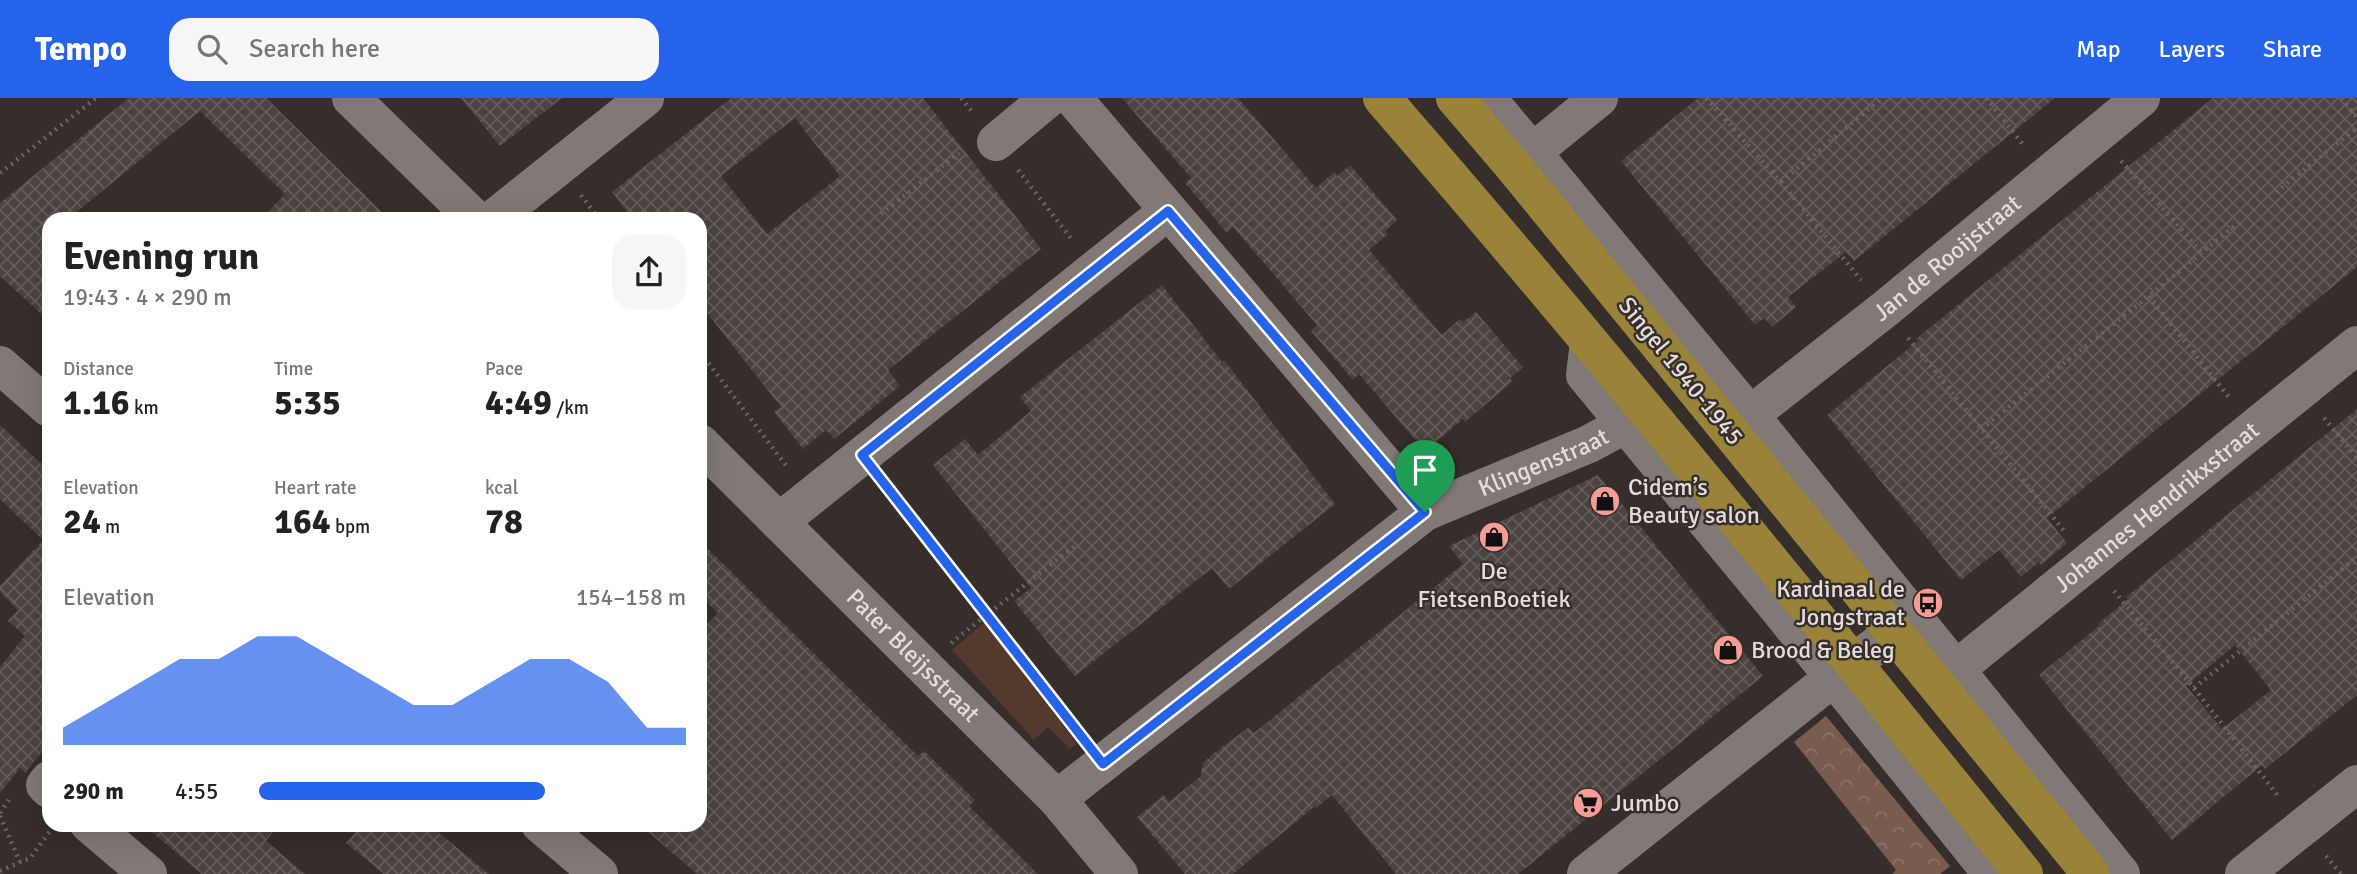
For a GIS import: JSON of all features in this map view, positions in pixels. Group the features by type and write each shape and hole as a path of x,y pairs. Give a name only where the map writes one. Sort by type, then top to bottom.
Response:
{"main road":[{"path":"1382,98 1502,236 1589,342 1844,669 2024,874"},
{"name":"Singel 1940-1945","path":"1455,98 1524,159 1893,633 2091,874"}],"street":[{"path":"351,98 468,212"},
{"path":"502,212 645,98"},
{"path":"992,136 1048,98"},
{"path":"1073,98 1425,512"},
{"name":"Singel 1940-1945","path":"1487,98 1524,159 1750,415 2121,874"},
{"path":"1524,159 1599,98"},
{"name":"Jan de Rooijstraat","path":"1750,415 1885,309 2141,98"},
{"path":"779,522 1168,211"},
{"path":"1589,342 1585,375 1844,669 1992,874"},
{"name":"Johannes Hendrikxstraat","path":"1955,670 2357,345"},
{"path":"0,365 42,402"},
{"name":"Klingenstraat","path":"1058,799 1425,512 1589,444 1626,424"},
{"name":"Pater Bleijsstraat","path":"707,450 1058,799 1119,874"},
{"path":"1586,874 1893,633"},
{"path":"2244,874 2357,784"},
{"path":"98,832 148,874"},
{"path":"550,832 600,874"}],"path":[{"path":"0,173 96,98"},
{"path":"961,98 1095,269"},
{"path":"1706,98 1781,182 1885,309 1980,429 2194,688 2341,874"},
{"path":"1781,182 1882,98"},
{"path":"1986,98 2047,176"},
{"path":"2342,98 2357,118"},
{"path":"2276,192 2357,128"},
{"path":"2097,134 2201,252"},
{"path":"880,214 992,136"},
{"path":"1980,429 2238,223"},
{"path":"2149,296 2254,428"},
{"path":"707,361 810,497"},
{"path":"2301,390 2357,458"},
{"path":"862,455 1103,764"},
{"path":"923,666 1077,544"},
{"path":"2194,688 2357,557"},
{"path":"0,816 20,862"},
{"path":"0,871 30,858 50,832"}],"green space":[{"path":"1826,716 1950,866 1940,874 1892,874 1896,870 1794,742"}],"shaded area":[{"path":"985,622 1077,744 1070,749 1048,727 1034,740 952,650"}],"building":[{"path":"129,98 266,98 382,212 268,212 285,194 200,111 77,212 42,212 42,315 0,276 0,203"},
{"path":"461,98 562,98 500,146"},
{"path":"731,98 923,98 1041,249 888,370 900,386 834,439 826,430 803,449 774,412 781,407 707,313 707,212 628,212 612,192","holes":["795,118 840,176 767,234 721,176"]},
{"path":"1122,98 1238,98 1316,188 1334,172 1337,176 1350,165 1397,220 1385,231 1388,234 1369,250 1442,335 1460,319 1463,322 1476,312 1523,367 1510,378 1513,381 1465,422 1463,419 1425,451 1359,374 1353,380 1311,331 1317,325 1233,227 1227,233 1185,183 1191,178"},
{"path":"1698,98 2055,98 1854,261 1846,252 1788,297 1796,307 1772,327 1764,318 1755,325 1621,161"},
{"path":"2213,98 2357,98 2357,267 2047,518 2067,543 2041,565 2039,562 2021,577 1999,550 1961,580 1827,415 1918,341 1916,339"},
{"path":"1162,285 1222,362 1224,360 1335,504 1229,589 1212,568 1075,676 1014,601 1031,588 933,465 965,439 978,455 1031,411 1020,397"},
{"path":"2357,409 2357,695 2265,769 2262,765 2172,840 2039,675 2099,626 2098,624 2128,599 2126,597","holes":["2235,645 2271,690 2222,729 2186,686"]},
{"path":"0,425 42,464 42,539 0,499"},
{"path":"1598,475 1763,676 1518,874 1396,874 1332,795 1233,874 1185,874 1137,817 1164,795 1169,802 1201,776 1203,763 1212,755 1249,727 1254,733 1463,564 1449,546"},
{"path":"42,541 42,752 25,773 20,768 0,793 0,667 25,636 8,621 18,610 0,592 0,586"},
{"path":"707,548 918,756 924,751 975,800 969,806 1038,874 697,874 648,832 707,832 707,624 718,613 707,603"},
{"path":"152,832 273,832 266,841 305,874 202,874"},
{"path":"355,832 438,832 489,874 384,874 346,843"}],"place":[{"name":"Cidem’s Beauty salon","path":"1605,501"},
{"name":"De FietsenBoetiek","path":"1494,537"},
{"name":"Kardinaal de Jongstraat","path":"1928,603"},
{"name":"Brood & Beleg","path":"1728,650"},
{"name":"Jumbo","path":"1588,803"}],"route":[{"path":"1168,211 1425,512 1103,764 862,455 1168,211"}]}
